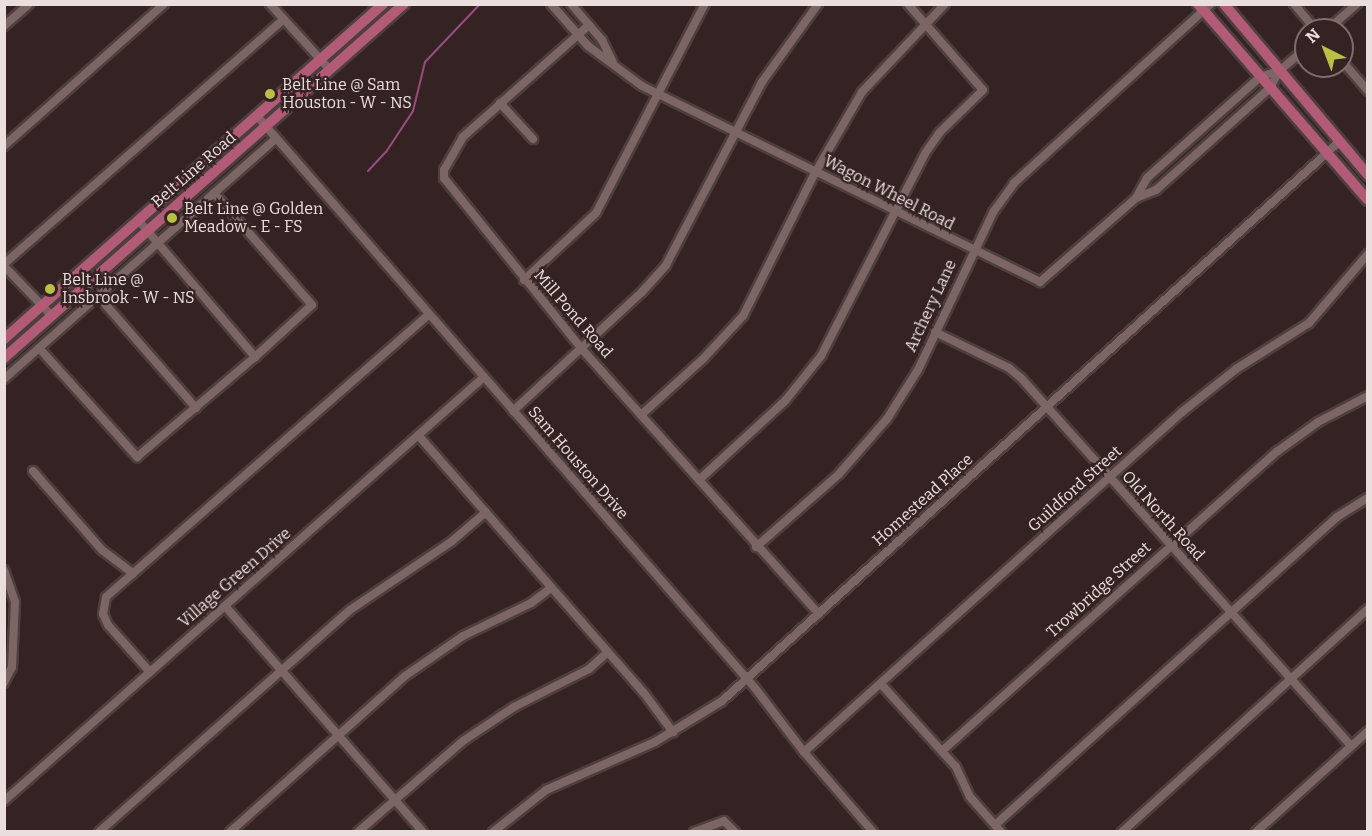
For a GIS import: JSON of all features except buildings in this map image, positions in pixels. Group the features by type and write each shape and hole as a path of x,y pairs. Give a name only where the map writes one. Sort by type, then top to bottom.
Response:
{"main road":[{"name":"Belt Line Road","path":"4,339 383,4"},
{"name":"Belt Line Road","path":"4,358 404,4"},
{"path":"1224,4 1368,175"},
{"path":"1205,7 1260,77 1368,200"}],"street":[{"path":"4,26 29,4"},
{"path":"4,146 164,4"},
{"path":"270,4 330,70"},
{"name":"Wagon Wheel Road","path":"551,4 578,35 614,66 656,93 1040,282 1136,198 1148,178 1260,77 1279,71"},
{"name":"Wagon Wheel Road","path":"571,4 589,25 614,66"},
{"path":"524,280 589,223 705,4"},
{"path":"513,411 666,265 782,49 818,4"},
{"path":"699,480 786,401 821,356 894,212 940,132 982,90 908,4"},
{"path":"641,415 703,359 742,316 815,173 862,92 945,4"},
{"path":"1294,4 1306,18"},
{"path":"1341,18 1357,4"},
{"name":"Archery Lane","path":"756,547 868,445 918,370 934,332 994,211 1014,183 1205,7"},
{"path":"52,316 4,265 284,19"},
{"name":"Mill Pond Road","path":"589,25 463,137 444,170 444,178 581,348 756,547 819,614"},
{"name":"Wagon Wheel Road","path":"1136,198 1156,190 1270,88 1279,71 1294,58"},
{"path":"1354,75 1368,91"},
{"path":"500,103 533,139"},
{"name":"Sam Houston Drive","path":"257,116 748,679 804,752 873,831"},
{"path":"1197,133 1207,144"},
{"path":"4,379 276,138"},
{"name":"Homestead Place","path":"493,831 546,790 673,732 748,679 1339,142"},
{"path":"39,348 137,457 255,357 312,305 214,193"},
{"path":"138,221 255,357"},
{"name":"Guildford Street","path":"804,752 1215,384 1309,323 1368,254"},
{"path":"98,296 196,408"},
{"path":"150,672 108,625 104,614 106,597 429,314"},
{"name":"Old North Road","path":"934,332 1009,368 1048,407 1109,479 1351,746"},
{"name":"Village Green Drive","path":"4,801 484,377"},
{"name":"Trowbridge Street","path":"942,751 1278,451 1318,422 1368,396"},
{"path":"418,435 608,652 673,732"},
{"path":"33,471 102,550 133,573"},
{"path":"881,684 960,773 970,797 998,828 1337,517 1368,498"},
{"path":"99,831 370,595 451,542 486,513"},
{"path":"4,570 15,602 12,667 4,683"},
{"path":"230,831 339,735 442,650 531,603 551,588"},
{"path":"225,606 423,831"},
{"path":"1122,831 1368,609"},
{"path":"358,831 485,725 589,669 608,652"},
{"path":"1256,831 1368,731"},
{"path":"694,831 724,821 735,831"}],"waterway":[{"path":"368,171 386,152 413,111 425,62 480,4"}],"place":[{"name":"Belt Line @ Sam Houston - W - NS","path":"270,94"},
{"name":"Belt Line @ Golden Meadow - E - FS","path":"172,218"},
{"name":"Belt Line @ Insbrook - W - NS","path":"50,289"}]}
